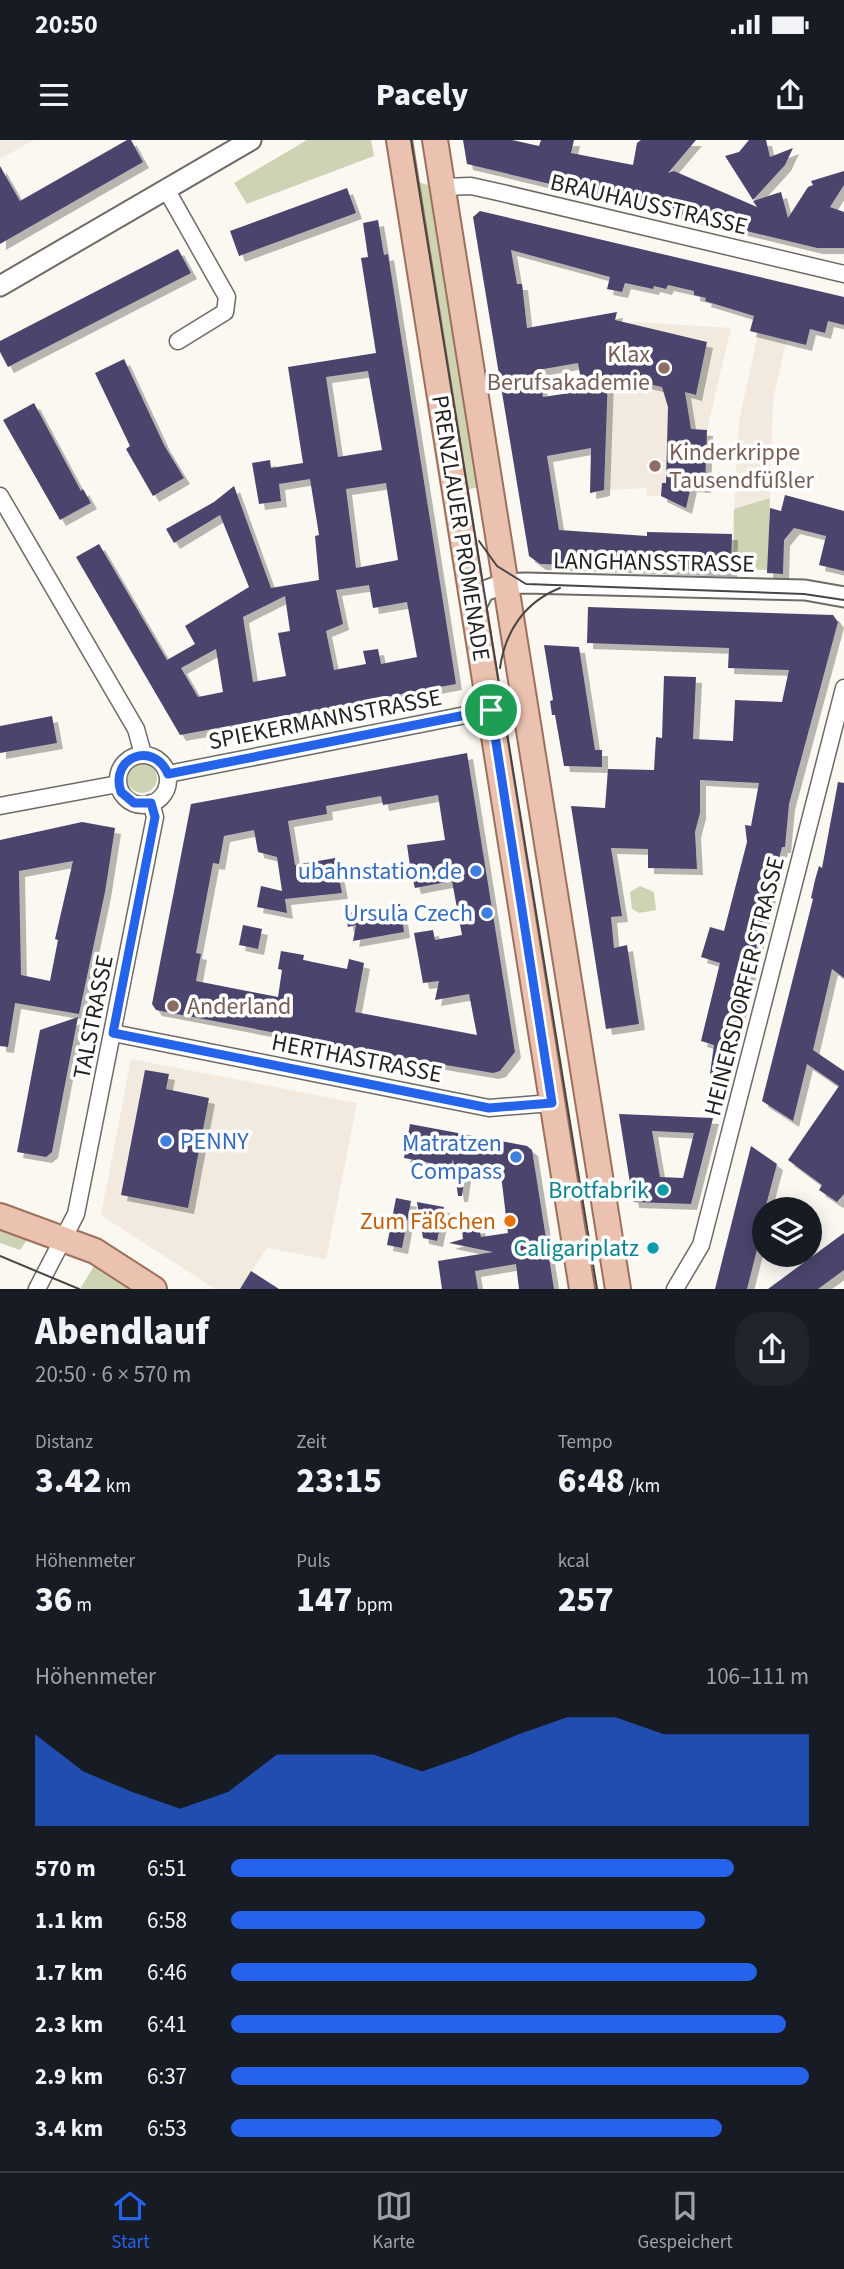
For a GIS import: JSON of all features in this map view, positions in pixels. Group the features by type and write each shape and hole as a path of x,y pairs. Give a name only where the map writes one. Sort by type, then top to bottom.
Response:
{"main road":[{"name":"PRENZLAUER PROMENADE","path":"399,140 582,1289"},
{"name":"PRENZLAUER PROMENADE","path":"435,140 618,1289"},
{"path":"0,1216 95,1251 154,1289"}],"street":[{"path":"0,286 251,140"},
{"name":"BRAUHAUSSTRASSE","path":"443,187 471,186 844,274"},
{"path":"166,190 227,297 225,312 178,341"},
{"path":"0,496 136,729 143,754"},
{"path":"475,608 484,591 504,584"},
{"name":"LANGHANSSTRASSE","path":"504,584 649,584 805,590 844,597"},
{"name":"HEINERSDORFER STRASSE","path":"675,1289 701,1245 844,688"},
{"name":"SPIEKERMANNSTRASSE","path":"168,774 491,710"},
{"path":"143,754 159,760 168,774 165,792 151,803 134,803 121,792 118,783 121,767 127,760 143,754"},
{"path":"0,806 118,783"},
{"name":"TALSTRASSE","path":"37,1289 76,1214 155,817 151,803"},
{"name":"HERTHASTRASSE","path":"113,1033 489,1108 552,1103"}],"shaded area":[{"path":"0,140 34,140 0,159"},
{"path":"764,278 799,286 773,399 770,498 734,509 739,421 758,334 750,331"},
{"path":"636,322 731,328 707,430 705,487 691,486 686,508 661,496 647,496 647,488 604,490 607,394 605,359 613,326"},
{"path":"131,1059 357,1103 326,1259 267,1248 240,1289 215,1289 101,1215"}],"green space":[{"path":"307,140 371,140 374,156 247,204 234,183"},
{"path":"414,181 432,186 480,487 465,490"},
{"path":"770,498 768,570 733,569 734,509"},
{"path":"142,763 153,767 157,778 153,789 142,793 131,789 127,778 131,767"},
{"path":"640,886 654,892 656,910 639,913 632,909 630,892"},
{"path":"0,1226 29,1237 20,1250 0,1243"},
{"path":"94,1266 131,1289 80,1289"}],"building":[{"path":"131,140 143,162 0,244 0,166 20,201"},
{"path":"463,140 512,140 539,146 541,140 574,140 571,153 633,165 637,143 641,140 696,140 668,173 674,171 757,207 753,201 781,192 788,218 808,187 813,185 811,181 844,171 844,185 830,207 844,212 844,248 817,248 467,164"},
{"path":"749,140 766,140 770,157 793,148 785,165 753,200 725,156 739,152"},
{"path":"347,188 356,213 239,256 230,231"},
{"path":"480,211 844,297 844,325 828,321 825,333 810,329 806,345 750,331 754,316 705,301 706,298 694,295 694,291 668,285 666,289 654,286 653,289 625,283 622,292 607,289 610,277 511,250 517,284 522,284 527,328 617,312 615,320 707,342 696,395 685,392 691,429 707,430 705,487 691,486 686,508 661,496 662,483 666,483 668,407 662,387 608,375 604,490 590,493 591,448 547,456 559,530 647,536 647,532 732,534 731,571 540,564 529,556 473,217","holes":["578,363 583,391 543,397 538,370"]},
{"path":"378,220 384,255 388,254 456,684 180,735 76,557 99,544 167,660 195,644 185,626 249,587 220,515 174,543 166,529 214,502 234,486 271,588 319,580 315,536 319,535 310,479 279,484 281,501 259,504 252,463 270,460 271,468 303,463 288,367 376,353 361,258 368,257 363,223","holes":["368,371 382,450 338,457 326,377","386,483 398,560 356,568 346,489","369,585 373,608 407,602 417,657 381,664 378,649 363,651 366,664 334,670 326,631 343,624 336,590","285,596 290,631 278,633 286,676 253,682 243,617","216,649 223,692 198,697 181,668"]},
{"path":"178,249 191,273 8,367 0,352 0,341"},
{"path":"124,359 164,445 184,478 153,496 126,449 130,446 95,373"},
{"path":"34,403 81,491 83,489 91,503 60,520 3,420"},
{"path":"785,495 844,511 844,571 819,565 826,536 794,528 784,540 783,574 767,573 770,508 781,511"},
{"path":"588,607 833,615 838,622 789,804 785,847 782,847 724,1074 710,1074 714,1045 701,1041 720,963 701,957 710,927 724,931 747,842 745,825 751,826 759,783 700,780 700,813 695,832 697,869 648,868 648,849 611,848 622,916 611,917 614,948 627,945 639,1024 606,1029 571,806 605,808 608,769 654,770 656,737 662,738 664,676 696,677 693,739 733,741 735,700 782,702 789,670 728,668 729,648 587,643"},
{"path":"544,645 579,647 595,750 602,750 602,767 564,766 555,715 552,715 550,701 553,700"},
{"path":"52,716 57,743 0,753 0,726"},
{"path":"467,753 515,1052 500,1071 493,1073 428,1062 156,1010 152,1004 191,804","holes":["438,795 445,840 407,845 411,873 415,888 452,881 462,935 435,940 433,930 414,933 423,983 439,981 435,1000 469,994 477,1035 355,1012 364,963 349,959 347,969 303,960 304,955 281,951 278,969 282,970 278,997 196,981 201,954 196,953 213,863 219,864 224,836 254,830 258,852 277,857 282,891 261,886 257,907 287,913 285,899 342,893 335,858 295,865 288,821 327,814 326,806 381,796 383,805"]},
{"path":"838,782 844,783 844,978 832,969 813,1050 844,1071 844,1194 837,1202 819,1190 822,1185 788,1160 839,1086 807,1064 793,1121 762,1101 813,899 815,880 819,866 822,868"},
{"path":"82,822 115,828 105,892 79,1014 15,1003 8,1047 0,1046 0,840","holes":["73,861 55,939 58,940 50,981 21,975 19,871"]},
{"path":"400,904 404,932 353,941 356,925 348,927 345,913"},
{"path":"243,925 262,929 258,949 239,945"},
{"path":"78,1017 52,1152 46,1157 17,1152 40,1030"},
{"name":"PENNY","path":"145,1070 169,1074 166,1089 209,1098 188,1208 121,1195"},
{"path":"619,1114 713,1118 691,1204 633,1202","holes":["652,1131 694,1133 683,1178 660,1177"]},
{"path":"410,1124 527,1146 532,1150 554,1289 519,1289 516,1264 475,1271 478,1289 442,1289 438,1261 493,1252 449,1243 463,1239 462,1230 479,1227 481,1237 508,1233 501,1175 466,1169 462,1196 458,1196 453,1159 451,1167 404,1158"},
{"path":"751,1146 777,1164 768,1197 752,1197 753,1267 747,1289 715,1289"},
{"path":"396,1198 411,1201 402,1248 387,1245"},
{"path":"417,1202 444,1207 437,1241 423,1238"},
{"path":"844,1233 844,1270 818,1289 768,1289 798,1267 822,1267 822,1249"},
{"path":"251,1271 279,1289 240,1289"}],"tram line":[{"path":"411,140 597,1289"},
{"path":"479,541 497,566 526,584 804,594 844,600"},
{"path":"500,668 507,642 519,619 537,601 560,588"},
{"path":"0,1256 79,1289"}],"place":[{"name":"Klax Berufsakademie","path":"664,368"},
{"name":"Kinderkrippe Tausendfüßler","path":"655,466"},
{"name":"ubahnstation.de","path":"476,871"},
{"name":"Ursula Czech","path":"487,913"},
{"name":"Anderland","path":"173,1006"},
{"name":"PENNY","path":"166,1141"},
{"name":"Matratzen Compass","path":"516,1157"},
{"name":"Brotfabrik","path":"663,1190"},
{"name":"Zum Fäßchen","path":"510,1221"},
{"name":"Caligariplatz","path":"653,1248"}],"route":[{"path":"491,710 552,1103 489,1108 113,1033 155,817 151,803 134,803 121,792 119,775 127,760 143,754 151,756 159,760 168,774 491,710"}]}
